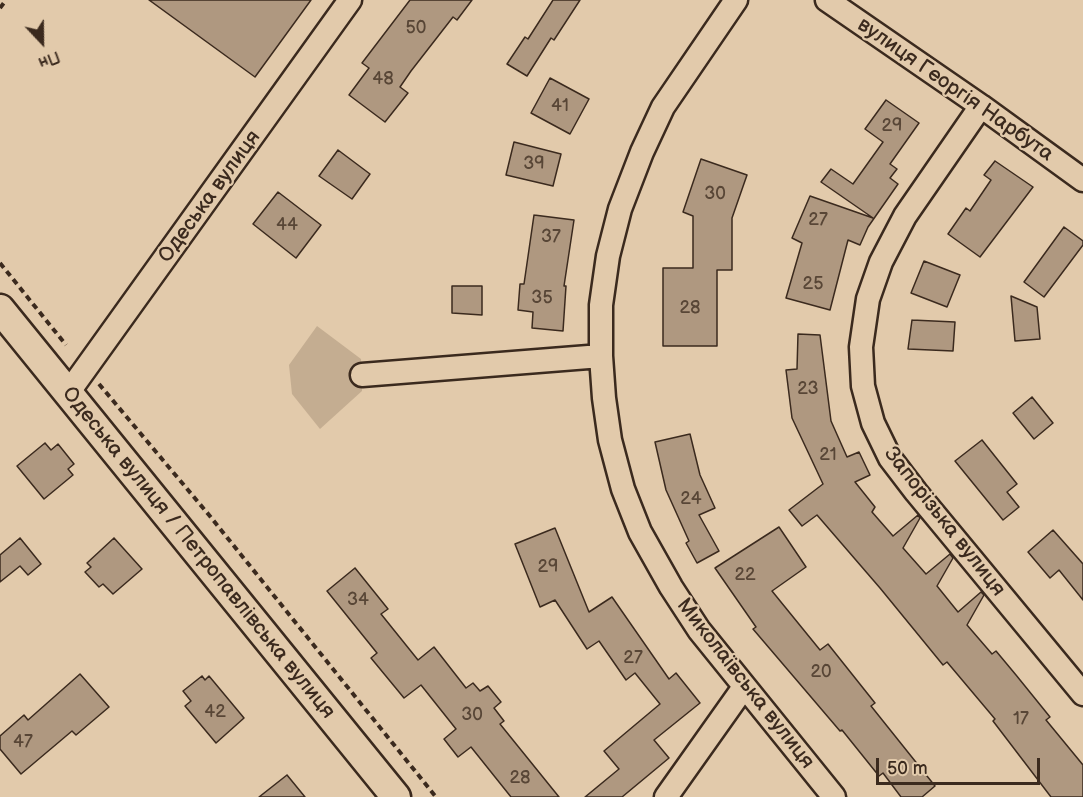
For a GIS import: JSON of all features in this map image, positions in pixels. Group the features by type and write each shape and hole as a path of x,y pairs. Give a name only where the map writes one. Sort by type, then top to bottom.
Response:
{"main road":[{"name":"Одеська вулиця / Петропавлівська вулиця","path":"0,309 396,797"}],"street":[{"name":"Одеська вулиця","path":"68,393 350,0"},
{"name":"Миколаївська вулиця","path":"736,0 663,107 642,152 620,209 608,256 601,305 601,356 610,440 623,489 640,532 671,587 699,630 834,797"},
{"name":"вулиця Георгія Нарбута","path":"827,0 981,106 1083,180"},
{"name":"Запорізька вулиця","path":"981,106 905,216 881,262 868,298 865,318 861,347 863,386 873,423 890,458 1083,694"},
{"path":"362,375 601,356"},
{"path":"666,797 744,687"}],"path":[{"path":"0,8 6,0"},
{"path":"0,263 66,345"},
{"path":"97,381 209,515 436,797"}],"shaded area":[{"path":"317,326 361,359 362,391 320,429 292,394 289,365"}],"building":[{"path":"149,0 311,0 255,77"},
{"path":"410,0 472,0 457,20 453,17 411,71 400,87 408,93 385,122 349,95 369,68 362,63"},
{"path":"553,0 580,0 554,40 551,38 527,76 507,64 525,37 528,39"},
{"path":"550,78 589,99 570,134 531,113"},
{"path":"886,100 919,123 890,164 897,169 890,178 898,184 868,227 860,245 848,240 830,310 786,298 802,243 792,238 810,196 873,218 821,182 831,169 853,184 883,142 865,129"},
{"path":"514,142 561,154 553,186 506,175"},
{"path":"338,150 370,174 352,199 319,176"},
{"path":"701,159 747,175 732,218 732,270 717,270 717,346 663,346 663,268 693,268 693,216 683,212"},
{"path":"995,161 1033,187 980,257 948,234 966,208 970,211 991,180 984,175"},
{"path":"278,192 321,225 296,258 253,224"},
{"path":"534,215 574,220 564,286 566,286 563,331 532,328 533,312 518,310 520,284 524,284"},
{"path":"1064,227 1083,241 1083,245 1044,297 1024,282"},
{"path":"924,261 960,275 947,307 911,293"},
{"path":"452,286 482,286 482,315 452,313"},
{"path":"1011,296 1037,307 1040,339 1015,341"},
{"path":"912,320 955,322 953,351 908,349"},
{"path":"798,334 820,335 831,421 847,457 859,452 870,475 855,482 875,507 872,512 893,536 918,515 920,518 903,548 926,574 950,554 953,558 937,586 958,612 981,592 984,595 967,625 992,654 996,651 1016,675 1050,717 1046,720 1083,765 1083,797 1051,797 993,721 995,719 947,662 943,665 817,515 802,526 789,510 823,484 792,418 786,370 797,369"},
{"path":"1032,397 1053,423 1034,439 1013,413"},
{"path":"690,434 700,475 715,508 699,515 719,551 697,563 686,543 689,541 666,490 655,442"},
{"path":"982,440 1017,484 1007,492 1019,507 1003,520 955,461"},
{"path":"45,443 51,450 58,444 74,464 68,469 73,475 44,499 17,466"},
{"path":"779,527 806,567 772,591 820,650 828,644 875,703 871,706 935,786 922,797 901,797 883,773 879,776 842,730 840,731 753,629 756,627 715,568"},
{"path":"555,528 589,612 612,597 669,679 676,673 700,703 654,740 669,758 622,797 585,797 619,769 604,751 660,704 635,673 626,680 599,641 587,649 555,600 540,607 515,544"},
{"path":"1053,530 1083,564 1083,600 1059,570 1050,578 1028,552"},
{"path":"20,538 41,564 28,575 20,566 0,582 0,555"},
{"path":"114,538 142,569 113,594 103,584 99,587 85,572 91,567 87,563"},
{"path":"355,568 388,609 381,614 418,660 434,647 466,688 473,683 480,691 488,686 501,702 494,708 504,721 500,724 559,797 511,797 471,747 458,757 444,739 456,729 421,685 404,698 371,658 377,653 327,591"},
{"path":"80,674 109,707 76,735 72,731 21,774 0,749 0,736 24,715 28,720"},
{"path":"202,676 205,680 209,676 244,718 216,743 185,706 191,701 183,691"},
{"path":"287,775 305,797 259,797"}]}
